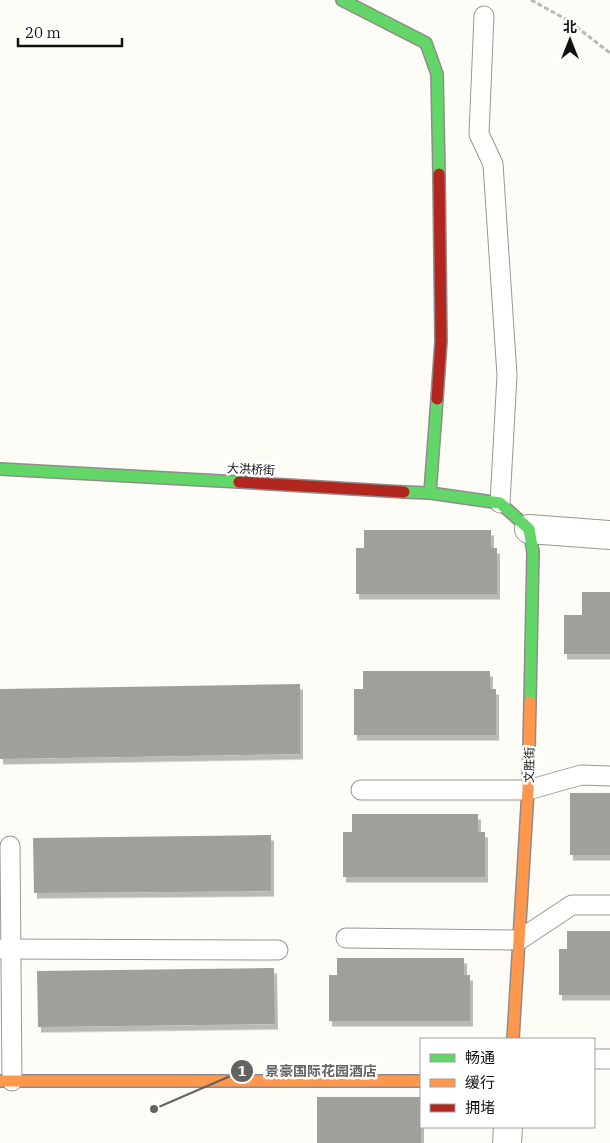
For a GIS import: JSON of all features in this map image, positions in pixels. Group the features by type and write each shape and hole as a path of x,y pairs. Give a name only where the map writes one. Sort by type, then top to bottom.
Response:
{"street":[{"path":"342,0 426,43 437,74 441,341 430,493"},
{"name":"大洪桥街","path":"0,469 430,493 500,504"},
{"path":"500,504 529,529 610,535"},
{"name":"文胜街","path":"513,1038 528,790 533,552 529,529"},
{"path":"6,1081 420,1081"},
{"path":"507,1143 508,1128"}],"lane":[{"path":"484,16 479,134 493,164 507,375 500,504"},
{"path":"361,790 528,790 581,776 610,776"},
{"path":"6,1081 6,949 10,846"},
{"path":"346,938 519,940 572,906 610,905"},
{"path":"6,949 278,950"},
{"path":"595,1059 610,1059"}],"path":[{"path":"531,0 569,21 610,53"}],"building":[{"path":"364,530 491,530 491,548 497,548 497,594 356,594 356,548 364,548"},
{"path":"582,592 610,592 610,654 564,654 564,615 582,615"},
{"path":"363,671 490,671 490,689 496,689 496,735 354,735 354,689 363,689"},
{"path":"300,684 300,754 0,759 0,689"},
{"path":"570,793 610,793 610,855 570,855"},
{"path":"352,814 478,814 478,832 485,832 485,877 343,877 343,832 352,832"},
{"path":"271,835 271,891 34,893 33,838"},
{"path":"567,931 610,931 610,995 559,995 559,949 567,949"},
{"path":"337,958 464,958 464,975 470,975 470,1021 329,1021 329,975 337,975"},
{"path":"274,968 275,1024 38,1027 37,971"},
{"path":"317,1097 420,1097 421,1143 317,1143"}],"traffic: fast":[{"path":"342,0 426,43 437,74 439,174"},
{"path":"430,493 437,399"},
{"path":"0,469 239,482"},
{"path":"404,492 430,493 500,503 529,529 533,552 530,702"}],"traffic: slow":[{"path":"513,1038 528,790 530,702"},
{"path":"0,1081 420,1081"}],"traffic: jam":[{"path":"437,399 441,341 439,174"},
{"path":"239,482 404,492"}],"place":[{"name":"景豪国际花园酒店","path":"154,1109"}]}
